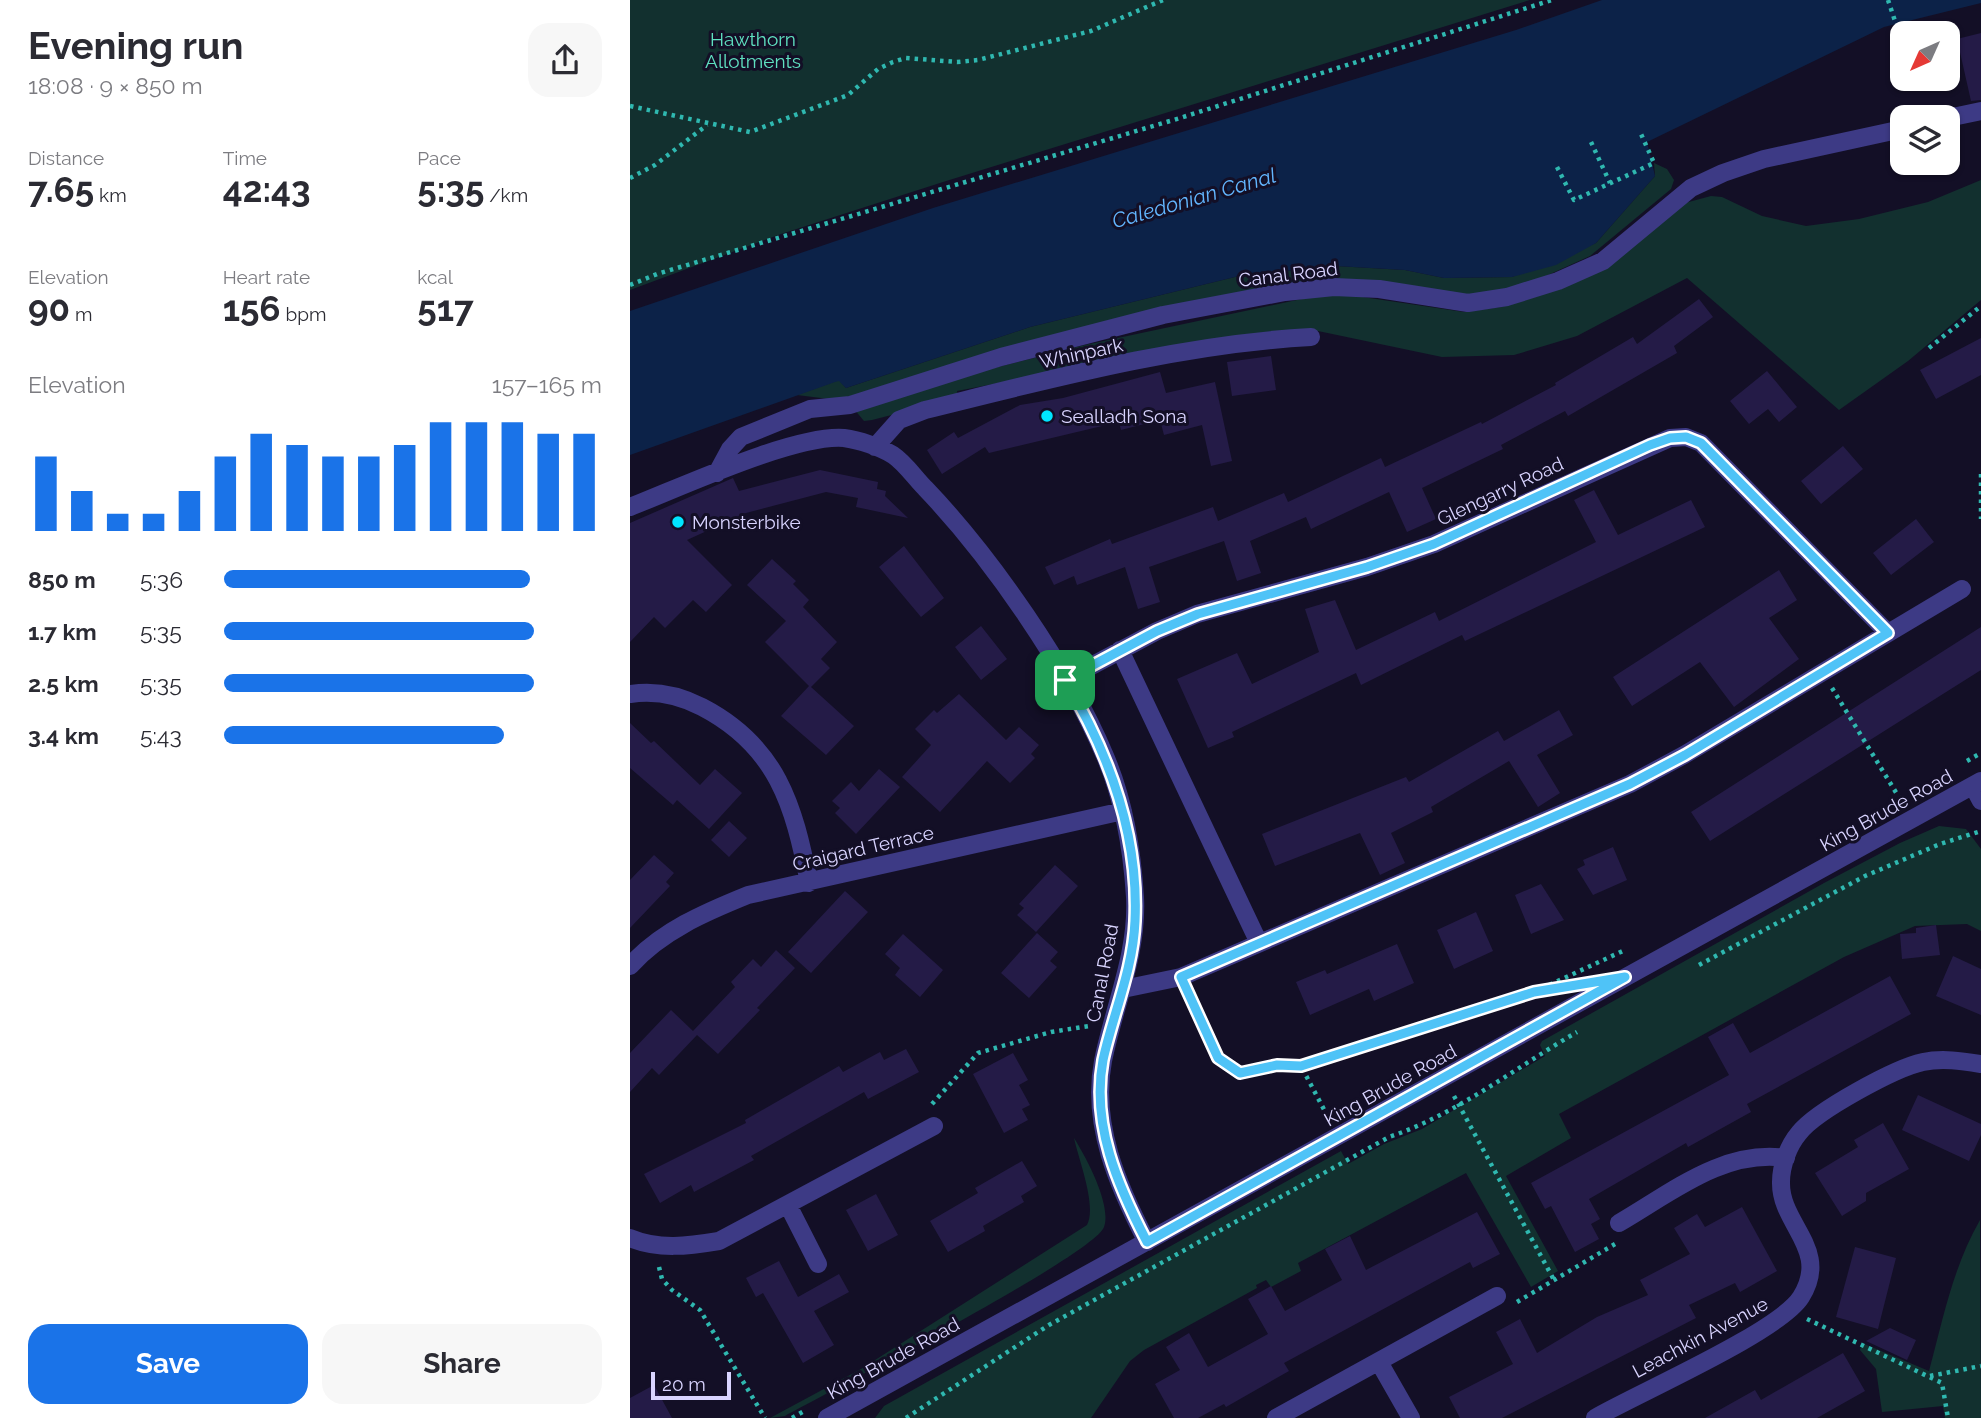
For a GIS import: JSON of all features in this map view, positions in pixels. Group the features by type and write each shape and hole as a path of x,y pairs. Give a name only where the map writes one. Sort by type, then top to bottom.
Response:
{"street":[{"path":"1960,115 1981,111"},
{"name":"Canal Road","path":"716,473 730,449 741,437 810,409 850,405 1001,358 1163,315 1285,292 1334,287 1379,289 1468,303 1507,297 1559,281 1603,261 1691,188 1723,173 1763,159 1890,133"},
{"name":"Whinpark","path":"875,447 900,420 925,410 1167,355 1269,339 1311,337"},
{"name":"Glengarry Road","path":"1065,680 1120,650 1198,614 1367,567 1434,544 1650,445 1670,438 1686,437 1701,443 1888,633"},
{"name":"Canal Road","path":"630,507 786,448 844,438 875,447 894,456 949,514 1034,629 1088,719 1106,759 1123,811 1132,856 1135,900 1132,947 1104,1060 1100,1091 1103,1129 1111,1164 1147,1242"},
{"path":"1123,989 1181,977 1630,784 1962,589"},
{"path":"1120,650 1259,943"},
{"path":"630,694 650,691 685,699 723,718 754,744 775,772 789,799 800,832 809,883"},
{"name":"King Brude Road","path":"834,1416 1147,1242 1978,789"},
{"name":"Craigard Terrace","path":"630,966 666,936 705,912 748,895 1123,811"},
{"name":"Leachkin Avenue","path":"1595,1418 1770,1325 1789,1311 1800,1298 1810,1266 1808,1246 1784,1202 1781,1186 1790,1145 1811,1120 1899,1070 1923,1062 1952,1060 1981,1064"},
{"path":"630,1238 644,1244 686,1246 719,1241 933,1126"},
{"path":"1619,1223 1720,1164 1744,1157 1786,1158"},
{"path":"788,1205 818,1264"},
{"path":"1276,1418 1497,1296"},
{"path":"1379,1362 1411,1418"}],"path":[{"path":"630,106 750,132 848,95 878,69 893,62 922,58 957,62 990,57 1090,31 1163,0"},
{"path":"630,285 657,274 1180,118 1552,0"},
{"path":"1888,0 1895,21"},
{"path":"630,178 655,165 708,125"},
{"path":"1557,167 1574,200 1654,163 1641,134"},
{"path":"1591,142 1610,183"},
{"path":"1929,348 1981,306"},
{"path":"1981,474 1981,519"},
{"path":"1823,673 1900,799"},
{"path":"1697,966 1865,876 1940,844 1981,831"},
{"path":"1181,977 1218,1058 1240,1073 1277,1065 1301,1066 1534,992 1573,985"},
{"path":"933,1126 928,1109 978,1053 1072,1028"},
{"path":"906,1418 1049,1325 1388,1137 1422,1126 1460,1106 1581,1029"},
{"path":"1301,1066 1340,1138"},
{"path":"1445,1079 1555,1280"},
{"path":"1497,1296 1504,1310 1555,1280 1626,1237 1619,1223"},
{"path":"657,1256 662,1279 672,1290 700,1310 765,1418"},
{"path":"1789,1311 1942,1382 1948,1418"},
{"path":"1929,1376 1981,1366"}],"green space":[{"name":"Hawthorn Allotments","path":"630,0 1530,0 781,234 630,290"},
{"path":"1654,163 1667,169 1674,180 1671,189 1590,256 1537,280 1504,290 1470,295 1327,281 1281,284 1166,307 837,400 797,395 839,380 846,388 1030,327 1243,275 1336,266 1405,270 1444,278 1512,277 1596,243 1655,176"},
{"path":"1981,180 1981,300 1908,361 1839,410 1687,278 1577,336 1514,355 1442,357 1318,331 1265,332 957,391 958,398 872,420 864,421 854,409 978,372 1085,345 1311,297 1349,295 1464,312 1501,307 1538,296 1685,203 1711,196 1722,197 1762,216 1806,226 1859,219 1928,202"},
{"path":"1939,826 1966,829 1981,849 1981,931 1967,924 1915,926 1844,957 1559,1114 1571,1138 1506,1176 1558,1271 1531,1287 1466,1173 1298,1263 1301,1271 1271,1287 1266,1280 1256,1285 1257,1288 1144,1350 1130,1361 1091,1418 875,1418 884,1406 1341,1151 1348,1164 1384,1144 1422,1129 1545,1056 1540,1045 1542,1041 1824,883"},
{"path":"1074,1138 1096,1181 1104,1206 1104,1227 1090,1242 1057,1265 958,1323 785,1416 770,1418 861,1369 1087,1225 1090,1217 1089,1195"},
{"path":"1980,1220 1981,1418 1945,1418 1943,1406 1882,1412 1876,1369 1860,1350 1862,1343 1929,1371 1956,1275"}],"water":[{"name":"Caledonian Canal","path":"1602,0 1981,0 1981,3 1908,21 1890,21 1890,26 1647,142 1655,176 1596,243 1556,265 1512,277 1444,278 1405,270 1336,266 1243,275 1030,327 846,388 839,381 835,382 630,455 630,311 933,208 1516,30"}],"building":[{"path":"1981,33 1981,100 1971,101 1960,52 1960,38"},
{"path":"1699,299 1713,317 1674,346 1677,353 1568,416 1565,411 1501,445 1503,449 1422,488 1436,519 1407,532 1389,492 1311,529 1306,517 1250,541 1261,573 1237,581 1224,541 1149,567 1160,602 1138,609 1125,567 1077,585 1074,576 1054,585 1045,567 1110,539 1112,544 1213,507 1218,521 1284,493 1288,502 1381,458 1385,467 1481,422 1482,424 1556,385 1555,383 1633,337 1637,344"},
{"path":"1981,338 1981,375 1936,399 1920,370"},
{"path":"1271,356 1276,390 1232,396 1227,362"},
{"path":"1767,371 1797,407 1779,422 1768,409 1749,424 1730,401"},
{"path":"1160,372 1166,393 1215,382 1232,461 1211,466 1202,425 1164,435 1160,420 1121,430 1119,422 989,453 985,447 942,474 927,450 954,432 958,438 1020,405 1063,398"},
{"path":"1843,446 1863,469 1821,504 1801,481"},
{"path":"820,470 878,482 877,489 886,491 885,496 908,518 856,507 858,498 826,492 746,513 687,540 732,585 706,612 693,600 665,628 654,617 630,642 630,523 733,478 739,491"},
{"path":"1594,490 1618,535 1691,500 1705,527 1465,641 1462,635 1361,685 1356,673 1232,732 1234,737 1208,748 1177,679 1237,653 1252,684 1319,652 1305,609 1335,600 1356,650 1435,612 1439,621 1596,542 1574,500"},
{"path":"1916,519 1934,542 1891,575 1873,553"},
{"path":"904,546 944,598 921,617 879,567"},
{"path":"772,559 796,581 793,584 809,600 803,607 837,642 821,659 830,668 811,687 854,726 826,755 781,716 809,686 765,642 786,621 747,585"},
{"path":"1779,570 1797,600 1769,618 1799,659 1734,707 1700,662 1632,706 1613,677"},
{"path":"981,626 1007,659 981,680 955,647"},
{"path":"1981,627 1981,670 1710,841 1691,812"},
{"path":"959,694 1006,740 1019,727 1039,745 1031,754 1035,758 1010,783 987,761 940,812 902,777 931,745 915,729 934,710 937,713"},
{"path":"1559,710 1573,735 1537,755 1560,793 1538,807 1509,761 1431,807 1433,812 1391,833 1405,863 1380,875 1360,833 1275,866 1262,834 1406,777 1409,782 1498,731 1504,741"},
{"path":"630,723 651,743 654,741 700,785 715,769 742,793 709,829 677,800 673,805 630,768"},
{"path":"879,769 900,787 856,834 835,813 840,808 832,801 851,782 859,791"},
{"path":"729,821 747,838 729,857 711,840"},
{"path":"1613,847 1627,880 1593,895 1577,869 1585,865 1583,860"},
{"path":"654,855 674,873 666,882 670,886 630,928 630,880"},
{"path":"1055,865 1078,886 1036,932 1017,915 1024,908 1019,904"},
{"path":"1541,884 1564,920 1531,934 1515,895"},
{"path":"845,891 868,912 811,973 788,952"},
{"path":"1476,912 1493,951 1454,969 1437,930"},
{"path":"1936,925 1940,955 1902,959 1900,934 1916,933 1916,928"},
{"path":"1037,933 1058,952 1050,961 1057,967 1029,998 1001,973"},
{"path":"903,934 943,970 920,997 895,975 900,968 885,954"},
{"path":"1397,944 1414,983 1374,1001 1369,989 1310,1015 1296,982 1325,970 1327,974"},
{"path":"776,950 795,968 718,1054 697,1035 659,1075 652,1068 630,1092 630,1053 671,1010 693,1031 735,987 731,982 753,959 761,967"},
{"path":"1953,956 1981,969 1981,1015 1936,996"},
{"path":"1890,976 1911,1014 1747,1104 1751,1112 1688,1147 1686,1143 1589,1199 1600,1219 1591,1224 1599,1239 1575,1252 1551,1206 1545,1209 1531,1183 1729,1075 1708,1037 1733,1023 1750,1053"},
{"path":"906,1049 919,1072 868,1099 864,1092 751,1156 754,1160 694,1192 691,1185 660,1203 644,1174 746,1123 745,1120 839,1066 843,1072 880,1052 884,1060"},
{"path":"1013,1053 1028,1080 1019,1085 1030,1105 1022,1109 1028,1120 1004,1133 973,1074"},
{"path":"1918,1095 1981,1124 1981,1135 1969,1161 1902,1130"},
{"path":"1883,1123 1909,1169 1866,1193 1866,1201 1842,1216 1815,1173 1858,1147 1854,1140"},
{"path":"1022,1161 1037,1186 1021,1196 1024,1202 983,1226 985,1231 948,1252 930,1221 978,1193 975,1188"},
{"path":"876,1194 898,1235 868,1251 846,1210"},
{"path":"1742,1207 1777,1271 1740,1292 1735,1283 1689,1305 1696,1318 1502,1418 1460,1418 1449,1397 1513,1364 1496,1332 1520,1319 1537,1353 1597,1317 1648,1295 1640,1280 1690,1254 1674,1228 1697,1214 1705,1227"},
{"path":"1477,1212 1500,1254 1473,1268 1470,1262 1284,1363 1289,1371 1226,1407 1224,1404 1198,1418 1174,1418 1155,1384 1180,1370 1166,1347 1189,1333 1208,1367 1268,1334 1248,1299 1271,1286 1285,1311 1342,1280 1325,1249 1350,1236 1366,1270"},
{"path":"1855,1247 1896,1258 1878,1329 1836,1317"},
{"path":"779,1261 798,1297 839,1274 849,1292 814,1311 834,1345 803,1363 763,1293 756,1297 746,1278"},
{"path":"1890,1328 1916,1340 1907,1360 1866,1341"},
{"path":"1843,1353 1865,1391 1817,1418 1705,1418 1755,1390 1761,1400"},
{"path":"654,1385 672,1418 630,1418 630,1398"}],"place":[{"name":"Sealladh Sona","path":"1047,416"},
{"name":"Monsterbike","path":"678,522"}],"route":[{"path":"1686,437 1701,443 1888,633 1685,755 1630,784 1181,977 1218,1058 1240,1073 1277,1065 1301,1066 1534,992 1625,977 1340,1138 1147,1242 1111,1164 1103,1129 1100,1091 1104,1060 1132,947 1135,900 1132,856 1123,811 1106,759 1088,719 1065,680 1157,631 1198,614 1367,567 1434,544 1650,445 1670,438 1686,437"}]}
